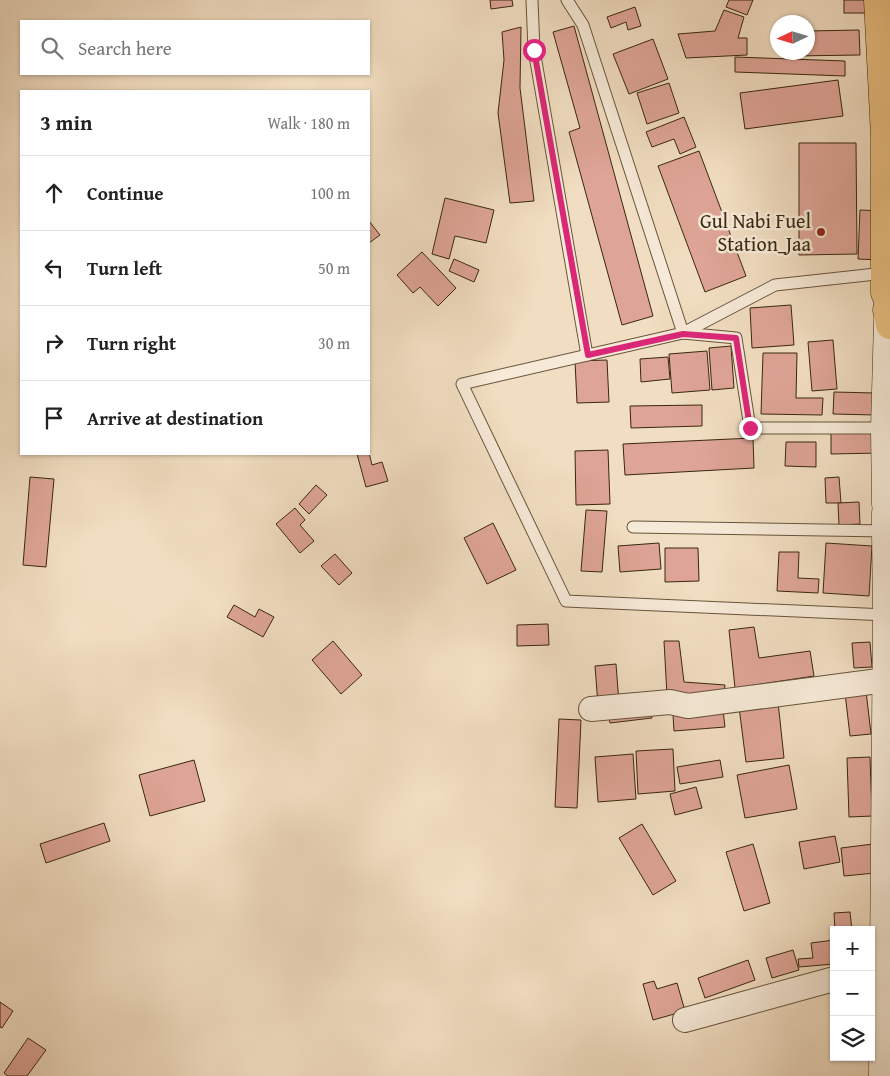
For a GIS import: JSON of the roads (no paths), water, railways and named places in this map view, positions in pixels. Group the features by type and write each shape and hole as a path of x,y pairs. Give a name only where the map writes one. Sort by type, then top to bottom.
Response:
{"main road":[{"path":"878,0 887,142 888,302 885,428 886,680 878,968 883,1076"},
{"path":"886,522 890,486"}],"street":[{"path":"591,709 670,702 688,706 886,680"},
{"path":"685,1020 830,980"}],"lane":[{"path":"532,0 534,50 588,355"},
{"path":"567,0 583,25 683,334"},
{"path":"886,615 566,601 462,384 683,334 775,285 888,302"},
{"path":"683,334 736,338 750,428 885,428"},
{"path":"632,527 886,522"}],"place":[{"name":"Gul Nabi Fuel Station_Jaa","path":"821,232"}]}
